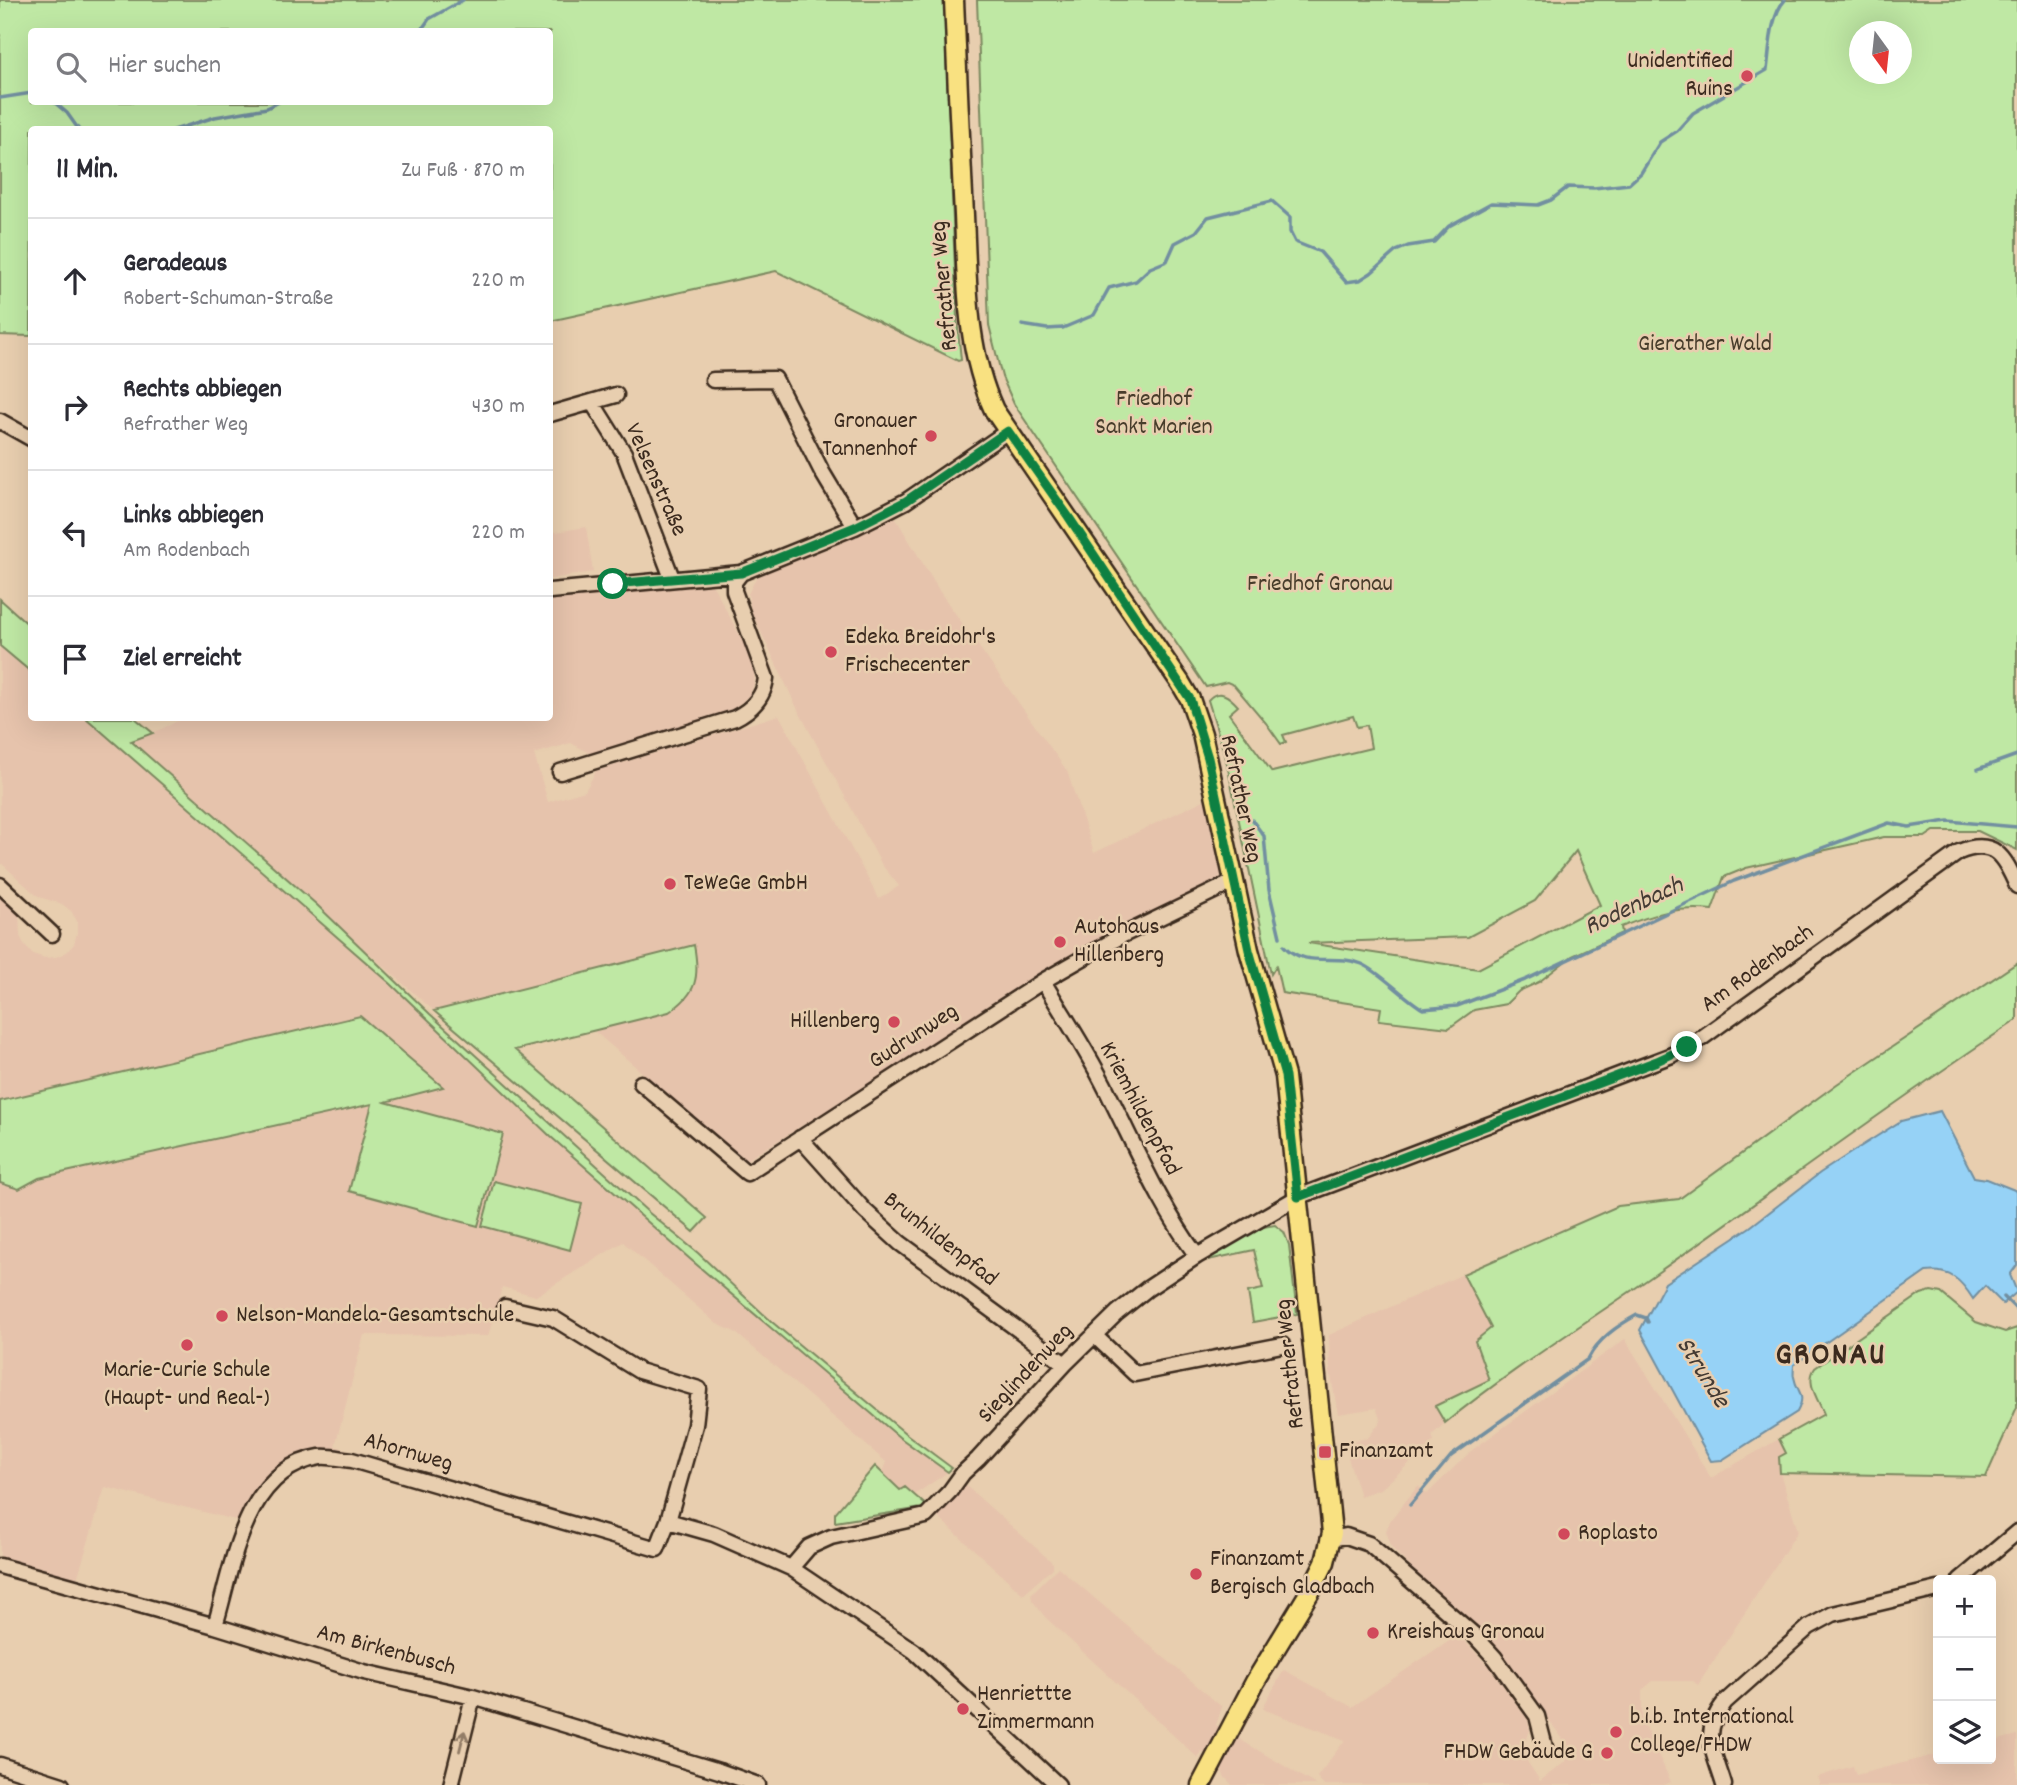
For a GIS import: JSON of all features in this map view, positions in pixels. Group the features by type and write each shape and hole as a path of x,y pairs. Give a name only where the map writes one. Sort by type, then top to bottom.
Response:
{"main road":[{"name":"Refrather Weg","path":"954,0 959,134 972,337 988,396 1008,431 1186,692 1204,745 1249,950 1285,1076 1332,1539 1325,1562 1311,1590 1255,1682 1201,1785"}],"street":[{"path":"713,380 775,379 822,472 855,527"},
{"name":"Velsenstraße","path":"553,413 616,395"},
{"name":"Velsenstraße","path":"592,402 624,453 672,578"},
{"path":"0,421 28,437"},
{"path":"553,591 741,573 855,527 906,501 1008,431"},
{"path":"560,772 734,718 755,704 765,688 766,678 734,590 734,582 741,573"},
{"name":"Am Rodenbach","path":"1298,1197 1672,1055 1699,1040 1959,852 1977,847 1997,851 2008,865 2017,886"},
{"name":"Gudrunweg","path":"641,1083 747,1173 1043,981 1123,935 1233,882"},
{"path":"0,885 52,934"},
{"name":"Kriemhildenpfad","path":"1043,981 1110,1096 1143,1167 1178,1230 1197,1255"},
{"name":"Brunhildenpfad","path":"800,1138 865,1211 900,1243 1065,1364"},
{"name":"Sieglindenweg","path":"791,1568 809,1547 831,1537 926,1516 950,1491 962,1473 1065,1364 1147,1289 1197,1255 1298,1197"},
{"name":"Ahornweg","path":"215,1626 248,1514 256,1501 282,1473 301,1463 322,1457 352,1461 657,1549 668,1521 695,1424 699,1389 639,1371 553,1318 505,1307"},
{"path":"1094,1335 1135,1374 1282,1345"},
{"path":"668,1521 714,1534 791,1568 914,1651 1058,1785"},
{"path":"1966,1575 2017,1532"},
{"path":"1332,1539 1346,1536 1369,1544 1473,1634 1495,1658 1537,1716 1546,1751"},
{"name":"Am Birkenbusch","path":"0,1566 215,1626 364,1672 473,1697 758,1785"},
{"path":"1724,1785 1712,1746 1710,1728 1714,1716 1725,1702 1809,1627 1833,1614 1933,1590"},
{"path":"451,1785 473,1697"},
{"path":"1,1770 62,1785"}],"shaded area":[{"path":"895,517 940,592 1067,771 1094,853 1206,799 1221,876 1217,881 1084,952 745,1161 593,1030 669,1012 461,1003 434,1011 130,740 178,721 553,721 553,599 694,577 709,582 715,589 751,657 755,680 750,695 732,710 591,754 571,743 534,754 548,802 585,791 596,771 779,715 879,899 899,886 882,865 798,710 751,611 748,594 756,578 771,570 771,567 830,548"},
{"path":"586,527 593,572 553,579 553,532"},
{"path":"0,646 28,669 28,721 89,721 391,984 551,1137 690,1259 899,1437 948,1472 914,1495 905,1487 900,1491 882,1473 886,1462 735,1332 717,1324 623,1242 536,1296 502,1287 488,1336 364,1335 335,1446 350,1451 330,1450 309,1454 279,1467 254,1492 239,1521 105,1487 77,1579 0,1556 0,1183 19,1188 39,1178 443,1087 359,1016 0,1101 0,892 19,913 20,936 33,954 45,958 67,952 74,944 77,921 71,911 62,904 35,894 0,862"},
{"path":"1463,1274 1491,1328 1475,1341 1489,1380 1436,1406 1445,1423 1432,1435 1434,1441 1381,1489 1360,1496 1346,1442 1368,1438 1381,1421 1376,1408 1338,1414 1330,1371 1329,1335"},
{"path":"1625,1339 1711,1478 1779,1439 1786,1453 1779,1457 1780,1473 1798,1531 1698,1685 1693,1681 1653,1681 1642,1690 1642,1720 1671,1782 1664,1785 1324,1785 1317,1777 1345,1740 1265,1710 1263,1707 1284,1670 1352,1707 1458,1634 1490,1668 1528,1720 1530,1731 1524,1745 1525,1758 1540,1781 1565,1762 1568,1746 1503,1658 1485,1637 1392,1548 1386,1531 1391,1519 1418,1486 1427,1494 1471,1451"},
{"path":"965,1485 1053,1563 1053,1568 1023,1594 930,1510"},
{"path":"1058,1567 1222,1707 1216,1725 1316,1785 1232,1785 1221,1768 1202,1751 1198,1758 1045,1617 1032,1600 1031,1594"},
{"path":"2017,1735 2017,1785 1820,1785 1817,1777 1853,1766 1856,1775 1933,1755 1933,1764 1996,1764 1996,1741"}],"green space":[{"path":"0,0 944,0 961,360 958,361 776,271 553,320 553,126 28,126 28,336 0,335"},
{"name":"Gierather Wald","path":"977,0 2017,0 2017,850 1978,831 1934,831 1925,837 1884,837 1746,868 1724,877 1712,910 1666,912 1621,927 1622,933 1572,956 1539,982 1519,991 1506,1004 1474,1010 1449,1028 1379,1020 1381,1008 1282,993 1276,966 1271,974 1226,759 1208,700 1220,694 1238,706 1229,714 1272,772 1371,748 1367,725 1357,727 1353,716 1283,735 1286,742 1281,744 1234,685 1227,682 1206,687 1014,404 1002,377 989,325","holes":["1576,851 1600,905 1478,969 1308,943 1468,937 1535,901"]},
{"path":"0,599 28,624 28,669 0,646"},
{"path":"89,721 139,721 153,733 131,741 317,905 430,1014 772,1322 905,1433 952,1468 948,1472 899,1437 690,1259 551,1137 391,984"},
{"path":"694,945 697,966 694,984 686,998 669,1012 515,1050 707,1218 694,1232 434,1011"},
{"path":"2017,963 2017,1020 1523,1365 1445,1423 1435,1406 1489,1380 1475,1341 1491,1328 1463,1274 1618,1206 1679,1199 1837,1084"},
{"path":"360,1016 443,1087 385,1102 503,1134 478,1226 349,1191 372,1104 39,1178 19,1189 0,1183 0,1101"},
{"path":"494,1181 582,1204 570,1250 482,1226"},
{"path":"1275,1225 1284,1232 1289,1245 1297,1314 1253,1322 1248,1292 1263,1289 1254,1250 1199,1262 1263,1227"},
{"path":"1931,1291 1941,1293 1976,1322 2005,1332 2017,1328 2017,1407 1986,1477 1780,1473 1779,1457 1786,1453 1779,1439 1824,1414 1812,1385 1815,1368 1921,1294"},
{"path":"875,1466 900,1490 905,1487 928,1507 835,1522 835,1513"}],"water":[{"path":"1940,1111 1974,1177 1987,1179 2017,1191 2017,1265 2010,1275 2017,1292 2003,1304 1985,1286 1973,1299 1954,1277 1942,1272 1926,1272 1794,1365 1794,1376 1801,1397 1797,1412 1722,1460 1711,1461 1640,1330 1665,1283 1750,1227 1820,1173 1901,1121"}],"waterway":[{"path":"423,28 429,19 463,0"},
{"path":"1022,325 1047,329 1063,328 1094,315 1109,288 1136,281 1150,268 1167,261 1175,243 1196,232 1208,217 1272,201 1290,217 1290,232 1295,242 1320,252 1346,282 1360,280 1396,251 1434,242 1449,226 1491,203 1538,205 1551,200 1568,187 1594,188 1629,184 1641,173 1660,142 1677,131 1693,113 1767,70 1776,15 1785,0"},
{"path":"0,98 28,94"},
{"path":"58,105 76,126"},
{"path":"187,126 273,105"},
{"path":"1978,769 2017,755"},
{"name":"Rodenbach","path":"1252,820 1264,836 1269,890 1280,937"},
{"name":"Rodenbach","path":"1284,946 1302,957 1362,964 1423,1009 1457,1006 1525,980 1734,881 1889,823 1909,827 1948,821 2017,827"},
{"name":"Strunde","path":"2004,1297 2017,1310"},
{"name":"Strunde","path":"1410,1505 1451,1456 1588,1359 1597,1345 1615,1328 1637,1315 1646,1318 1648,1322"}],"place":[{"name":"Unidentified Ruins","path":"1747,76"},
{"name":"Gronauer Tannenhof","path":"931,436"},
{"name":"Edeka Breidohr's Frischecenter","path":"831,652"},
{"name":"TeWeGe GmbH","path":"670,884"},
{"name":"Autohaus Hillenberg","path":"1060,942"},
{"name":"Hillenberg","path":"894,1022"},
{"name":"Nelson-Mandela-Gesamtschule","path":"222,1316"},
{"name":"Marie-Curie Schule (Haupt- und Real-)","path":"187,1345"},
{"name":"Finanzamt","path":"1325,1452"},
{"name":"Roplasto","path":"1564,1534"},
{"name":"Finanzamt Bergisch Gladbach","path":"1196,1574"},
{"name":"Kreishaus Gronau","path":"1373,1633"},
{"name":"Henriettte Zimmermann","path":"963,1709"},
{"name":"b.i.b. International College/FHDW","path":"1616,1732"},
{"name":"FHDW Gebäude G","path":"1607,1753"}],"district":[{"name":"GRONAU","path":"1831,1357"}],"route":[{"path":"613,584 741,573 855,527 906,501 1008,431 1190,699 1208,758 1249,950 1285,1076 1298,1197 1657,1061 1687,1047"}],"park label":[{"name":"Friedhof Sankt Marien","path":"1154,414"},
{"name":"Friedhof Gronau","path":"1320,585"}]}
